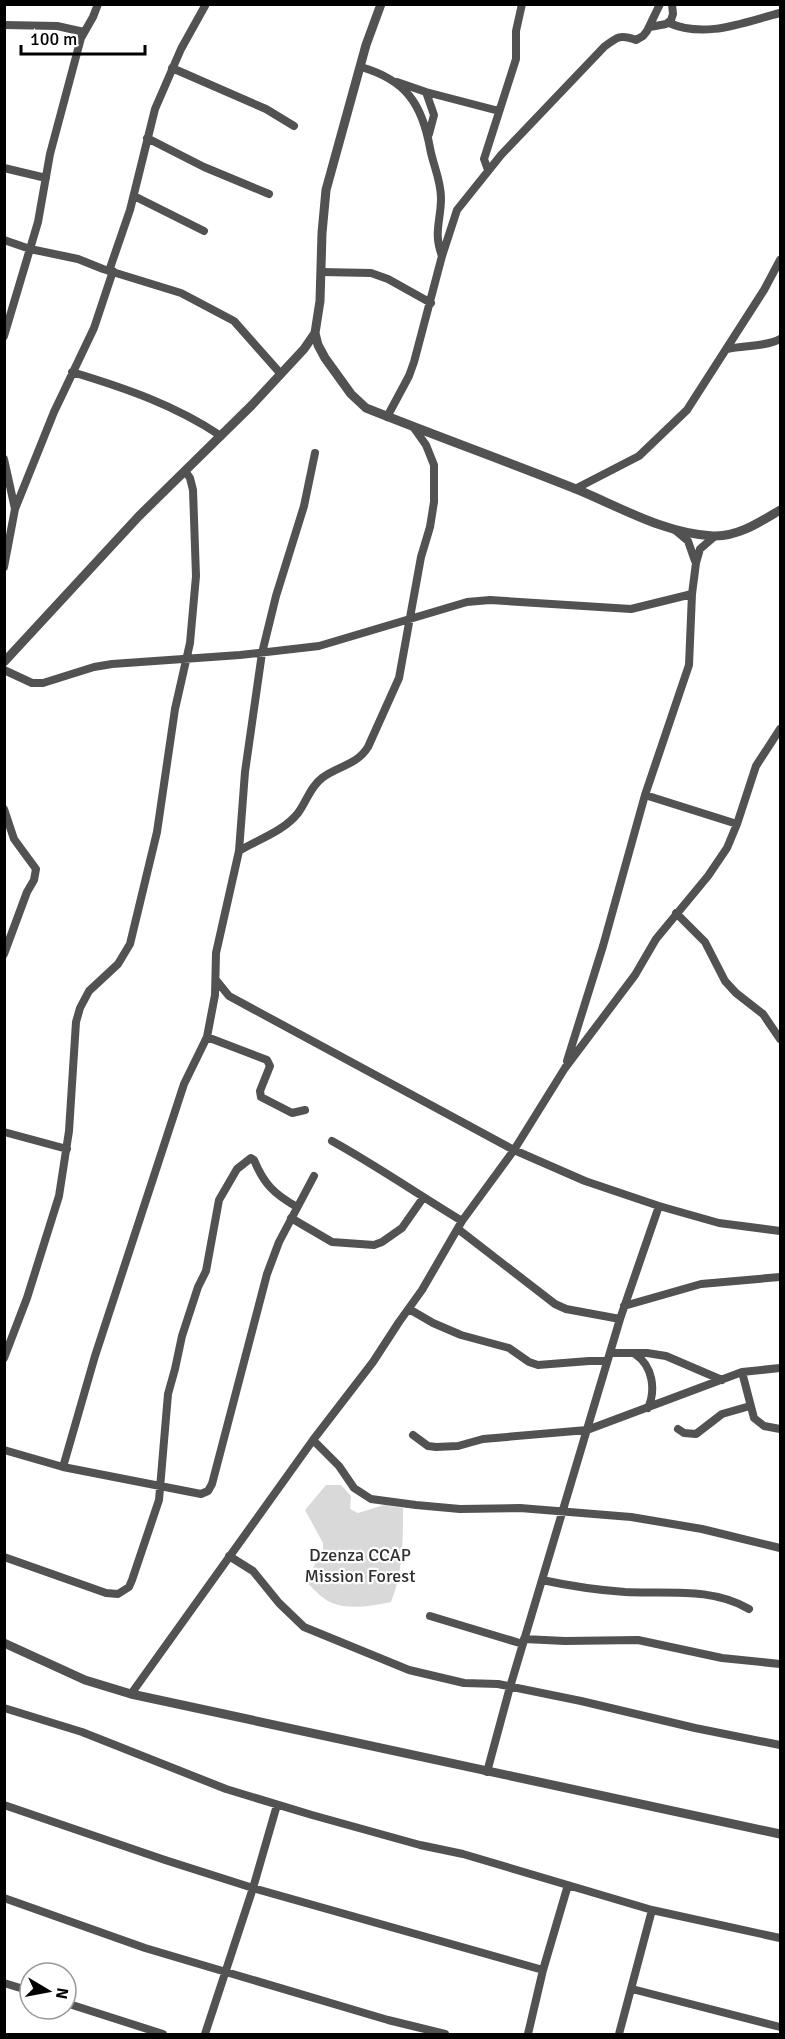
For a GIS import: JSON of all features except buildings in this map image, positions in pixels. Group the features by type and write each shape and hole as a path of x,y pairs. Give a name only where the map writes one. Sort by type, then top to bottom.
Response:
{"street":[{"path":"4,336 38,222 50,154 84,32 98,4"},
{"path":"4,567 15,509 54,412 100,313 134,196 155,109 172,68 206,4"},
{"path":"4,662 139,516 221,436 304,349 315,333 319,311 326,190 381,4"},
{"path":"488,170 483,159 516,58 516,31 522,4"},
{"path":"387,417 409,376 456,210 488,170 604,47 623,36 639,39 650,27 660,4"},
{"path":"669,22 673,17 672,4"},
{"path":"650,27 669,22 699,30 725,28 780,13"},
{"path":"4,25 57,26 84,32"},
{"path":"361,67 426,92 499,111"},
{"path":"172,68 266,109 294,126"},
{"path":"393,80 415,104 429,136 440,187 441,207 436,238 442,256"},
{"path":"426,92 434,115"},
{"path":"429,136 438,106 447,98"},
{"path":"147,138 269,194"},
{"path":"4,168 46,178"},
{"path":"134,196 204,231"},
{"path":"4,240 30,249 78,259 169,288 234,321 280,373"},
{"path":"575,489 639,456 687,410 780,261"},
{"path":"321,272 360,272 379,275 431,303"},
{"path":"315,333 325,358 358,402 366,408 673,529 715,536 742,531 780,510"},
{"path":"727,349 750,344 768,345 780,339"},
{"path":"72,372 120,387 179,411 221,436"},
{"path":"239,851 286,825 298,812 314,785 331,772 355,762 366,751 399,678 421,557 430,527 435,488 431,455 412,426"},
{"path":"63,1467 94,1356 184,1083 207,1037 212,1013 216,953 239,851 246,762 262,653 276,596 304,506 315,453"},
{"path":"4,459 15,509"},
{"path":"4,1358 27,1298 59,1196 67,1149 77,1016 89,991 118,964 130,944 157,832 175,708 187,659 196,576 193,490 190,478 185,471"},
{"path":"673,529 687,541 696,563"},
{"path":"565,1068 603,946 645,795 689,664 692,594 696,563 700,549 715,536"},
{"path":"4,670 32,682 44,683 94,667 262,653 334,643 456,604 478,600 631,609 692,594"},
{"path":"131,1694 313,1440 357,1384 422,1290 460,1225 514,1150 565,1068 635,975 651,946 708,876 727,848 756,766 780,729"},
{"path":"645,795 737,824"},
{"path":"4,809 14,839 36,869 34,880 27,892 5,953"},
{"path":"676,913 705,942 725,981 736,993 763,1014 780,1038"},
{"path":"215,978 229,996 514,1150 585,1181 659,1206 719,1223 780,1231"},
{"path":"207,1037 267,1060 270,1066 260,1092 261,1097 292,1113 305,1110"},
{"path":"4,1132 67,1149"},
{"path":"332,1141 396,1178 460,1225 555,1304 566,1309 620,1319"},
{"path":"4,1557 106,1593 118,1594 129,1587 159,1500 168,1394 176,1369 182,1336 198,1287 206,1271 219,1200 237,1169 251,1158 262,1178 273,1191 297,1207"},
{"path":"4,1450 63,1467 201,1494 208,1491 212,1484 267,1274 279,1242 314,1176"},
{"path":"291,1218 332,1242 374,1245 402,1228 423,1198"},
{"path":"487,1772 608,1357 659,1206"},
{"path":"624,1306 701,1284 780,1277"},
{"path":"409,1309 461,1335 509,1348 529,1362 538,1365 589,1361 634,1353 666,1356 722,1380"},
{"path":"634,1353 641,1358 653,1385 648,1408"},
{"path":"413,1435 428,1446 436,1448 458,1446 483,1438 587,1430 742,1372 780,1368"},
{"path":"742,1372 754,1418 764,1426 780,1429"},
{"path":"678,1429 684,1433 696,1434 722,1414 750,1406"},
{"path":"313,1440 339,1466 354,1488 371,1499 449,1508 520,1508 631,1517 702,1529 780,1548"},
{"path":"229,1556 253,1571 295,1620 310,1631 409,1670 464,1683 498,1684 780,1745"},
{"path":"542,1580 574,1587 724,1598 749,1609"},
{"path":"429,1616 524,1641 638,1640 723,1658 780,1664"},
{"path":"4,1643 66,1672 131,1694 780,1834"},
{"path":"4,1708 82,1732 226,1789 277,1805 387,1836 463,1854 652,1910 780,1938"},
{"path":"4,1805 165,1860 253,1887 543,1970"},
{"path":"205,2034 277,1805"},
{"path":"528,2034 543,1970 568,1885"},
{"path":"4,1898 145,1948 388,2020 445,2034"},
{"path":"619,2034 652,1910"},
{"path":"632,1989 780,2027"},
{"path":"78,2007 163,2034"}],"green space":[{"name":"Dzenza CCAP Mission Forest","path":"326,1485 341,1485 351,1496 350,1509 358,1513 384,1505 403,1508 400,1568 391,1602 361,1607 339,1605 325,1599 305,1581 323,1551 323,1543 305,1510"}]}
